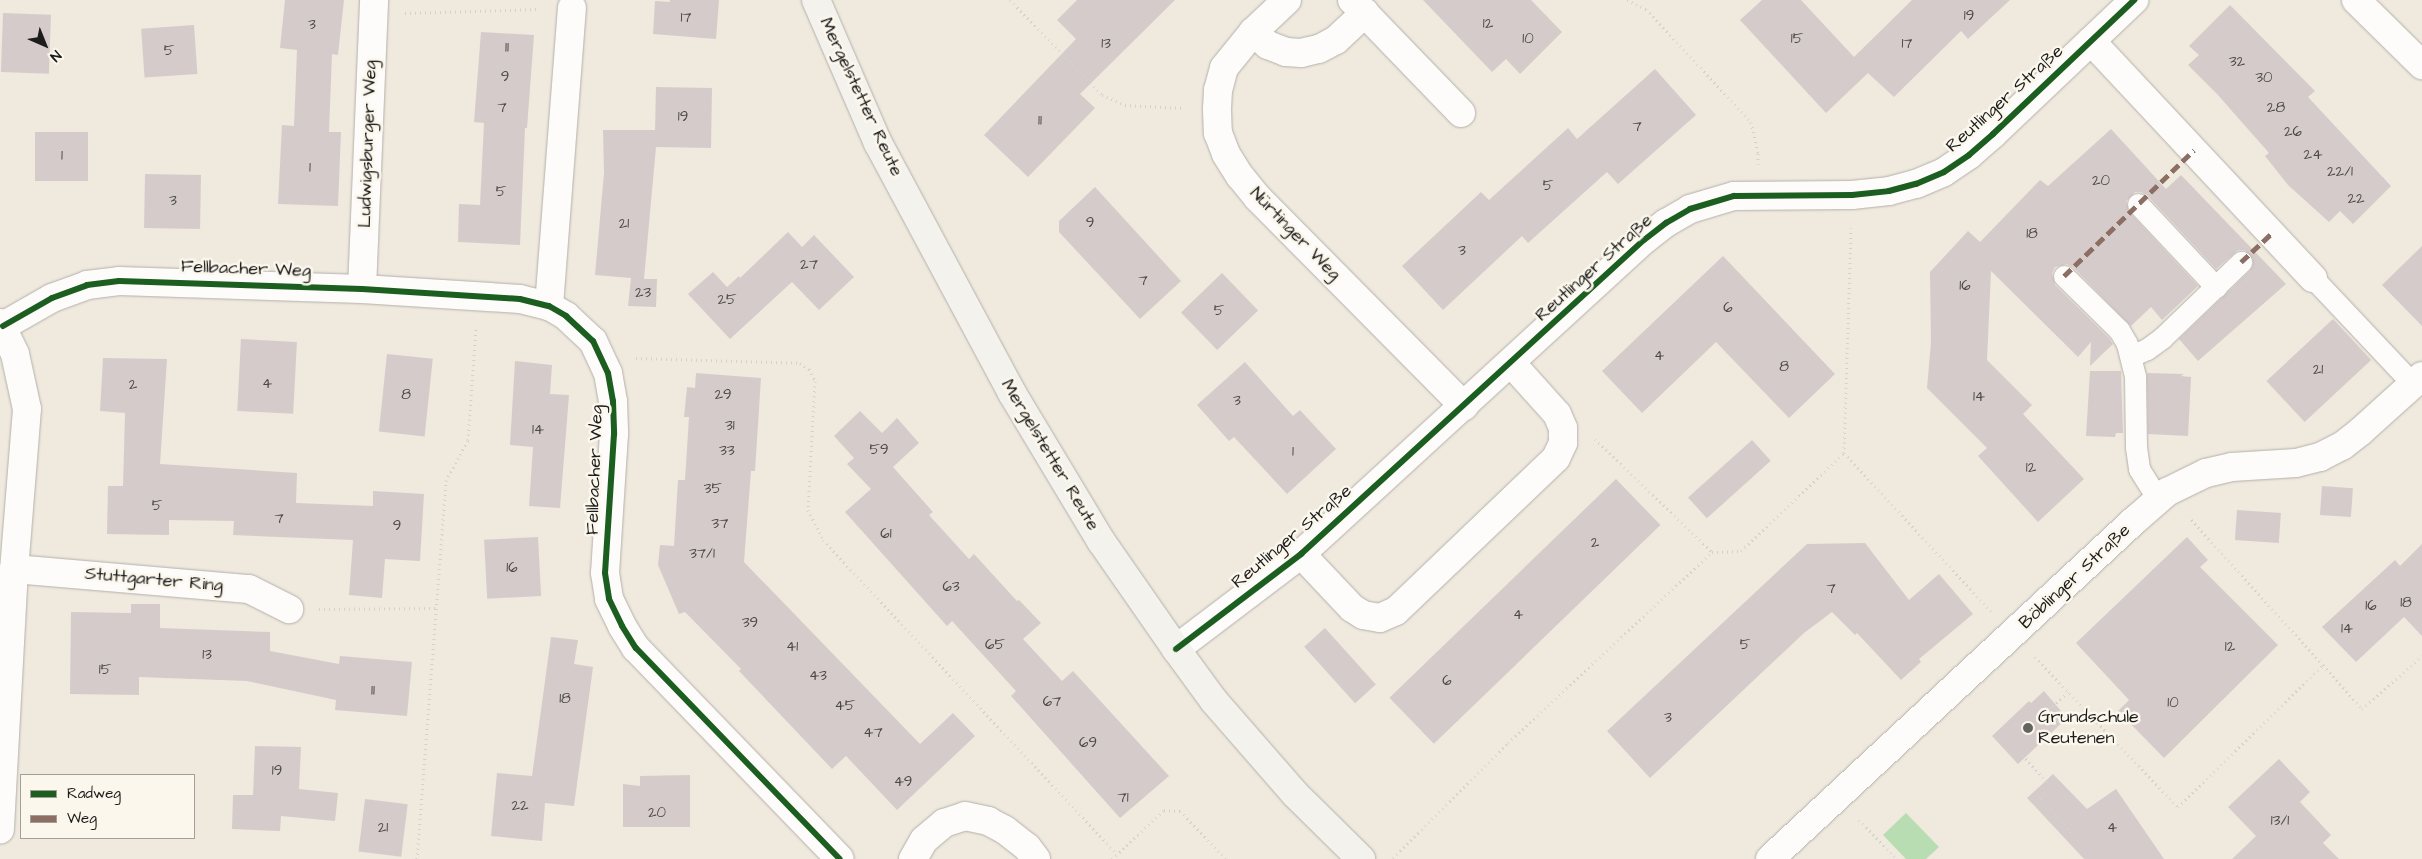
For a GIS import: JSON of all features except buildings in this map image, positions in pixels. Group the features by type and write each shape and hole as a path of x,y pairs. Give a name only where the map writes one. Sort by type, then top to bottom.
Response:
{"street":[{"name":"Mergelstetter Reute","path":"816,0 878,144 1012,393 1101,541 1176,649 1252,746 1295,794 1361,859"},
{"name":"Nürtinger Weg","path":"1287,0 1253,32 1224,68 1218,90 1217,109 1218,133 1226,154 1240,176 1464,406"},
{"name":"Reutlinger Straße","path":"1176,649 1300,554 1644,240 1666,223 1690,209 1712,201 1756,194 1852,195 1889,191 1916,184 1944,172 1969,155 1993,134 2134,0"},
{"path":"2356,0 2422,65"},
{"path":"1253,32 1268,45 1286,52 1301,53 1319,49 1336,40 1358,6 1462,113"},
{"name":"Ludwigsburger Weg","path":"362,288 374,7"},
{"path":"549,306 572,8"},
{"path":"2091,41 2313,278"},
{"name":"Fellbacher Weg","path":"1,324 52,298 87,286 119,281 362,288 520,299 549,306 581,328 602,357 608,373 613,401 614,434 605,573 609,599 613,608 636,648 840,859"},
{"path":"0,830 14,568 27,409 15,354 1,324"},
{"path":"1511,363 1546,400 1557,414 1564,428"},
{"name":"Böblinger Straße","path":"1770,859 2162,496 2206,473 2232,467 2296,463 2320,457 2342,446 2417,380"},
{"name":"Reutlinger Straße","path":"1300,554 1352,608 1363,615 1380,618 1396,611 1556,458 1563,443 1564,428"},
{"name":"Stuttgarter Ring","path":"14,568 249,589 289,610"},
{"path":"913,859 924,840 944,823 965,816 988,821 1005,830 1027,848 1036,859"}],"lane":[{"path":"2138,204 2216,286"},
{"path":"2131,356 2147,349 2162,338 2241,262"},
{"path":"2064,276 2119,330 2127,344 2135,376 2136,447 2139,469 2162,496"},
{"path":"2313,278 2417,380"}],"path":[{"path":"1010,0 1102,95 1125,105 1217,109"},
{"path":"1627,0 1646,10 1751,122 1758,153 1756,194"},
{"path":"374,7 572,8"},
{"path":"1391,859 1508,743 1712,552 1741,551 1844,454 1852,195"},
{"path":"417,859 446,481 468,440 478,296"},
{"path":"602,357 800,363 808,369 815,381 808,510 823,540 1117,854"},
{"path":"1564,428 1579,428 1592,436 1712,552"},
{"path":"1844,454 2178,807 2322,665"},
{"path":"2162,496 2362,709 2422,656"},
{"path":"289,610 436,608"},
{"path":"2068,692 2012,744 2052,787 2040,798 2082,844"},
{"path":"1837,797 1898,859"},
{"path":"1112,859 1164,810 1180,811 1226,859"}],"green space":[{"path":"1906,813 1939,847 1926,859 1906,859 1883,835"}],"marked path":[{"path":"2064,276 2194,150"},
{"path":"2241,262 2272,233"}],"cycle path":[{"path":"1176,649 1301,554 1644,240 1666,223 1690,209 1734,196 1852,195 1889,191 1916,184 1944,172 1969,155 1993,134 2134,0"},
{"path":"3,326 52,298 87,285 119,281 362,289 520,299 549,306 566,316 593,341 608,373 613,401 614,434 605,573 609,599 622,626 636,648 840,859"}],"place":[{"name":"Grundschule Reutenen","path":"2028,728"}]}
